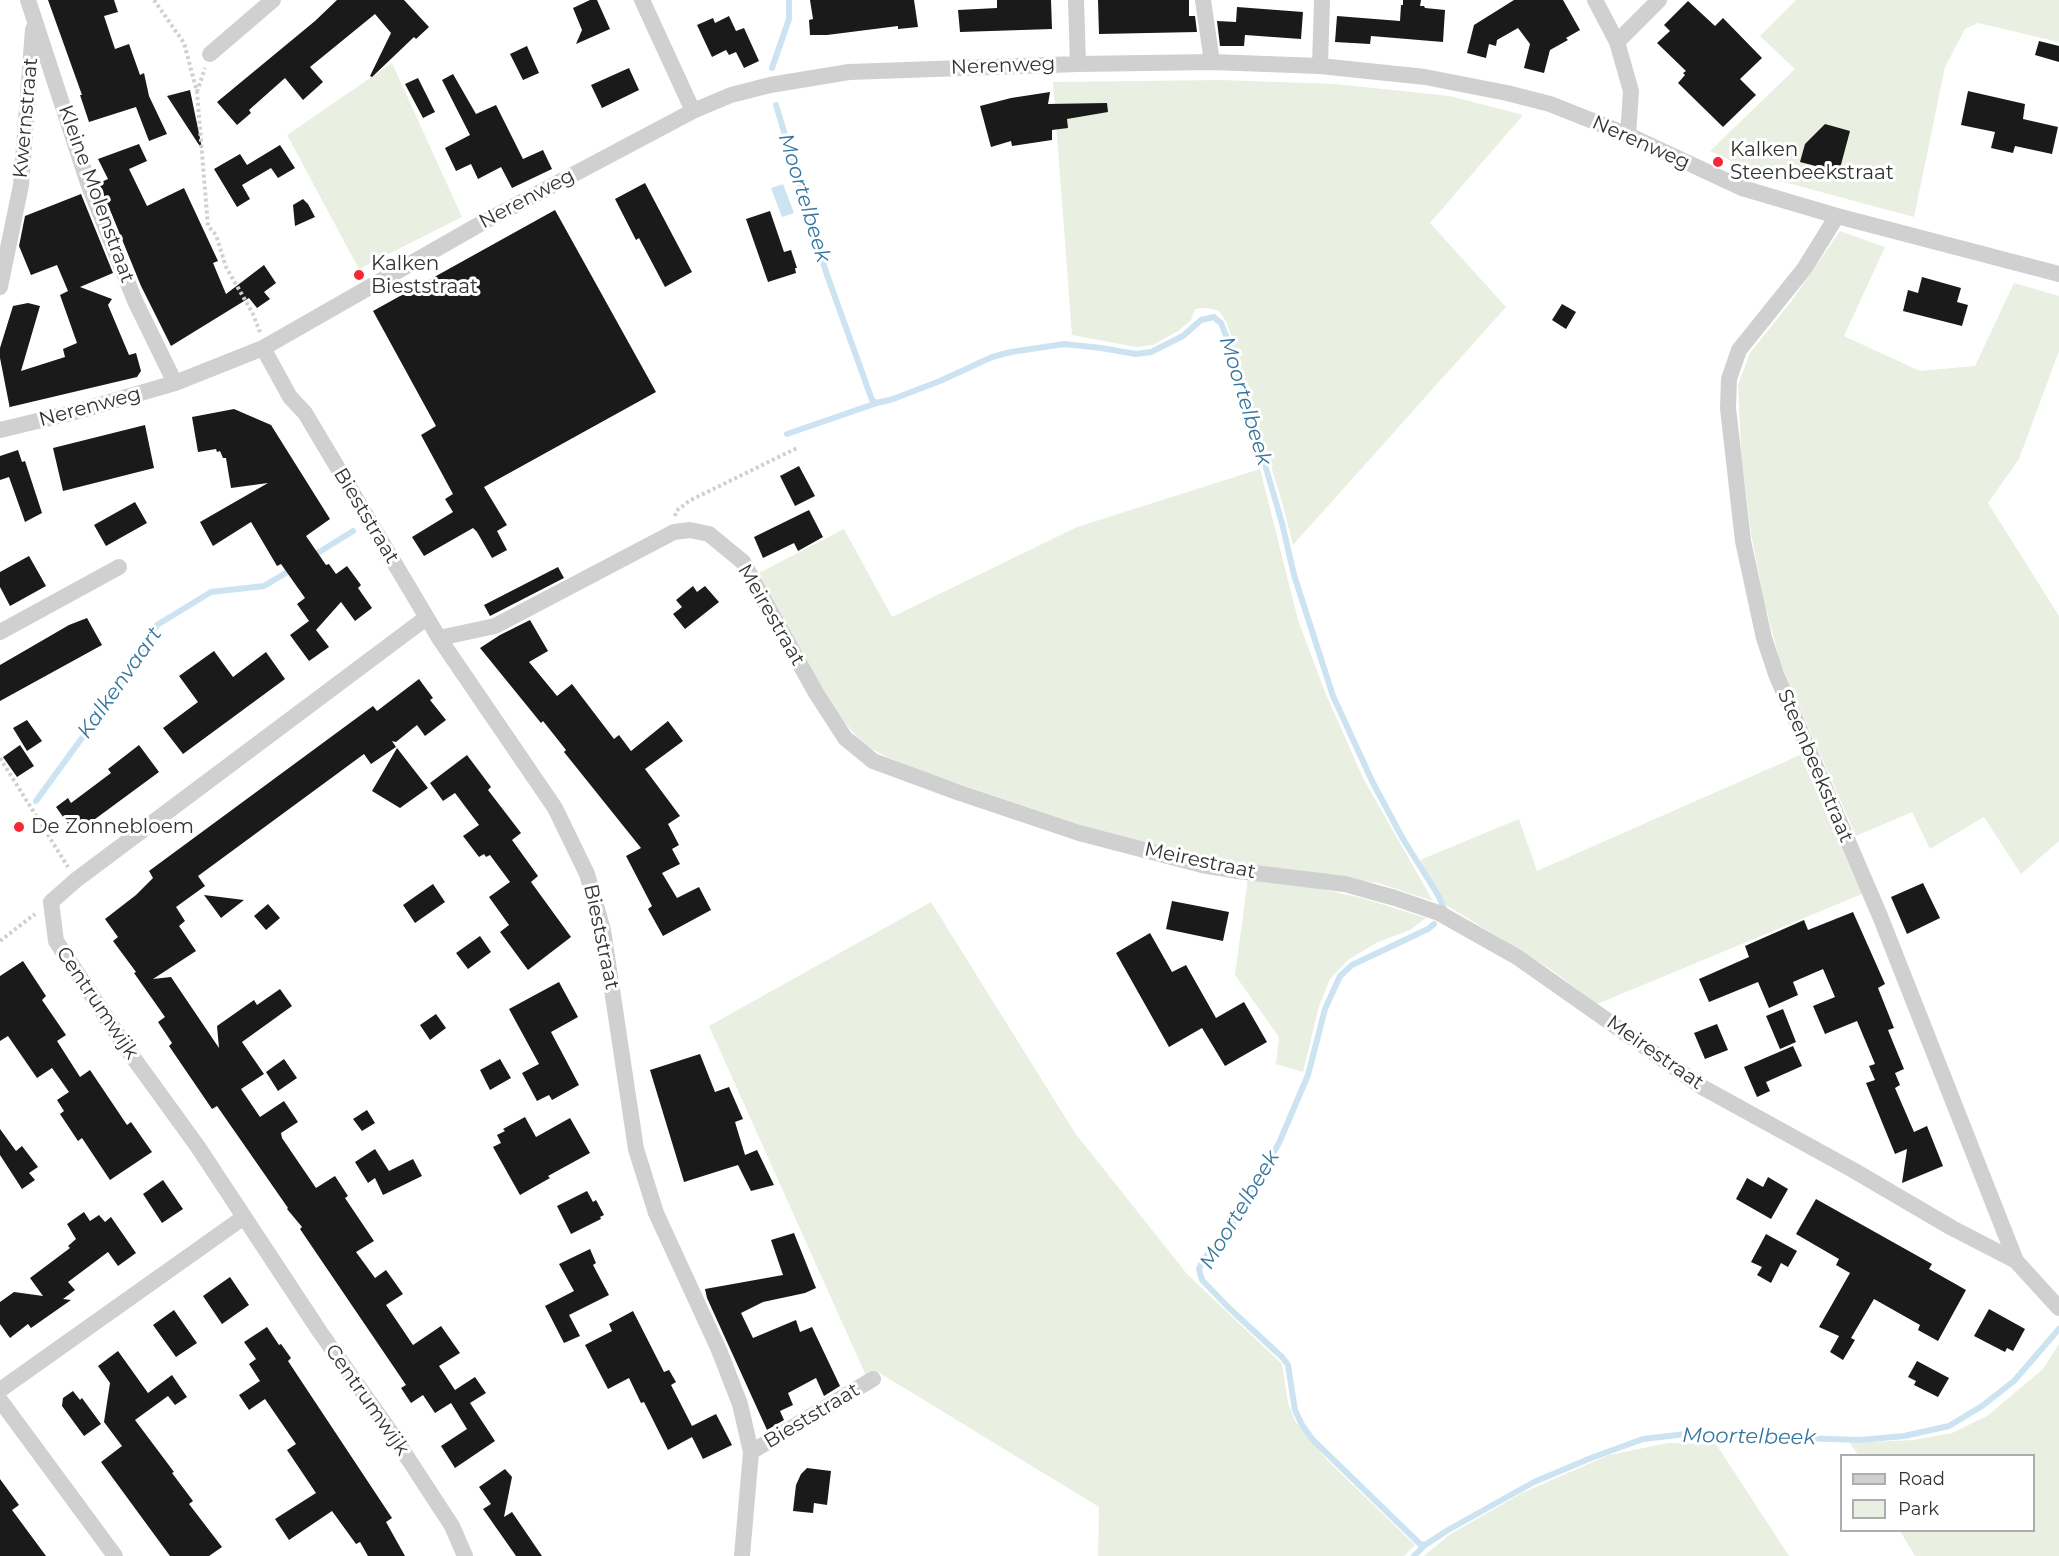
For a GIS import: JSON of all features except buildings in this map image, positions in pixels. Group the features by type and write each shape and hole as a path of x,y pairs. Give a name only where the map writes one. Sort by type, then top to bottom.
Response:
{"street":[{"name":"Kleine Molenstraat","path":"28,0 88,183 135,301 176,383"},
{"path":"210,54 273,0"},
{"path":"642,0 693,111"},
{"name":"Nerenweg","path":"1076,0 1078,64"},
{"path":"1203,0 1212,62"},
{"path":"1320,66 1322,0"},
{"path":"1595,0 1617,42 1631,91 1628,135"},
{"path":"1617,42 1659,0"},
{"name":"Kwernstraat","path":"0,286 21,185 34,20"},
{"name":"Nerenweg","path":"0,430 75,412 176,383 263,348 480,224 693,111 731,95 849,72 1212,62 1320,66 1425,77 1550,104 1628,135 1742,188 1837,216 2059,274"},
{"name":"Steenbeekstraat","path":"1837,216 1804,269 1739,350 1729,379 1728,408 1743,541 1764,638 1776,674 1884,927 2016,1262 2059,1308"},
{"name":"Bieststraat","path":"263,348 290,397 305,413 426,618 555,808 587,874 603,930 636,1149 656,1213 719,1350 740,1404 751,1452 742,1556"},
{"name":"Meirestraat","path":"439,638 495,626 674,532 690,530 709,534 743,562 816,693 845,738 873,760 957,792 1079,833 1238,872 1345,884 1439,913 1517,957 1702,1087 2016,1262"},
{"path":"0,630 119,567"},
{"path":"51,902 76,880 426,618"},
{"name":"Centrumwijk","path":"51,902 56,941 127,1049 198,1147 440,1507 452,1526 465,1556"},
{"path":"0,1390 244,1217"},
{"name":"Bieststraat","path":"751,1452 873,1380"},
{"path":"0,1400 115,1556"}],"path":[{"path":"153,0 184,43 197,92 208,226 216,235 226,267 252,312 259,328 263,348"},
{"path":"197,92 210,54"},
{"path":"674,532 676,511 689,501 797,448"},
{"path":"0,758 76,880"},
{"path":"0,941 51,902"}],"green space":[{"path":"1796,0 2059,0 2059,42 1978,23 1965,29 1945,67 1914,217 1769,178 1710,151 1795,69 1760,36"},
{"path":"392,63 462,217 359,269 287,135"},
{"path":"1221,80 1335,84 1450,96 1523,115 1430,223 1506,307 1293,545 1227,323 1219,311 1207,308 1195,309 1191,320 1178,331 1153,345 1136,347 1072,335 1053,82"},
{"path":"1840,231 1885,247 1844,336 1920,371 1975,366 2014,283 2059,296 2059,351 2019,459 1988,503 2059,616 2059,841 2021,874 1984,817 1930,849 1912,812 1856,836 1780,662 1765,604 1751,534 1741,452 1738,385 1750,353 1793,299"},
{"path":"1260,469 1298,620 1325,692 1363,778 1433,901 1378,883 1230,863 1091,829 887,757 864,745 834,710 759,573 844,529 892,617 1077,527"},
{"path":"1800,755 1862,894 1597,1004 1553,971 1443,903 1420,860 1519,819 1537,871"},
{"path":"1248,878 1362,898 1426,918 1410,930 1378,942 1348,960 1330,979 1319,1006 1303,1072 1276,1064 1279,1037 1235,975"},
{"path":"931,902 1075,1133 1187,1274 1282,1364 1288,1403 1295,1421 1328,1461 1415,1545 1404,1556 1098,1556 1099,1507 878,1372 867,1378 709,1026"},
{"path":"2059,1344 2059,1556 1915,1556 1901,1532 2035,1532 2035,1454 1857,1454 1850,1443 1913,1440 1952,1433 1987,1416 2043,1369"},
{"path":"1668,1443 1716,1444 1789,1556 1424,1556 1449,1535 1522,1493 1609,1455"}],"water":[{"path":"783,184 794,213 782,217 771,188"}],"waterway":[{"name":"Moortelbeek","path":"772,68 789,19 789,0"},
{"name":"Moortelbeek","path":"776,105 826,272 872,400 877,403"},
{"name":"Moortelbeek","path":"787,434 893,399 992,357 1064,344 1136,354 1151,352 1183,336 1201,320 1214,317 1221,323 1231,348 1282,523 1294,575 1333,696 1373,783 1444,908"},
{"name":"Kalkenvaart","path":"313,556 353,531"},
{"name":"Kalkenvaart","path":"36,801 119,687 157,625 211,592 264,586 294,568"},
{"name":"Moortelbeek","path":"1425,1545 1420,1544 1313,1440 1295,1410 1288,1365 1202,1280 1199,1269 1203,1260 1237,1218 1279,1143 1308,1075 1325,1009 1340,976 1352,965 1434,924"},
{"name":"Moortelbeek","path":"1414,1556 1425,1545 1448,1530 1534,1482 1643,1439 1686,1434 1860,1440 1904,1436 1949,1426 1982,1406 2014,1381 2059,1329"}],"place":[{"name":"Kalken Steenbeekstraat","path":"1718,162"},
{"name":"Kalken Bieststraat","path":"359,275"},
{"name":"De Zonnebloem","path":"19,827"}]}
